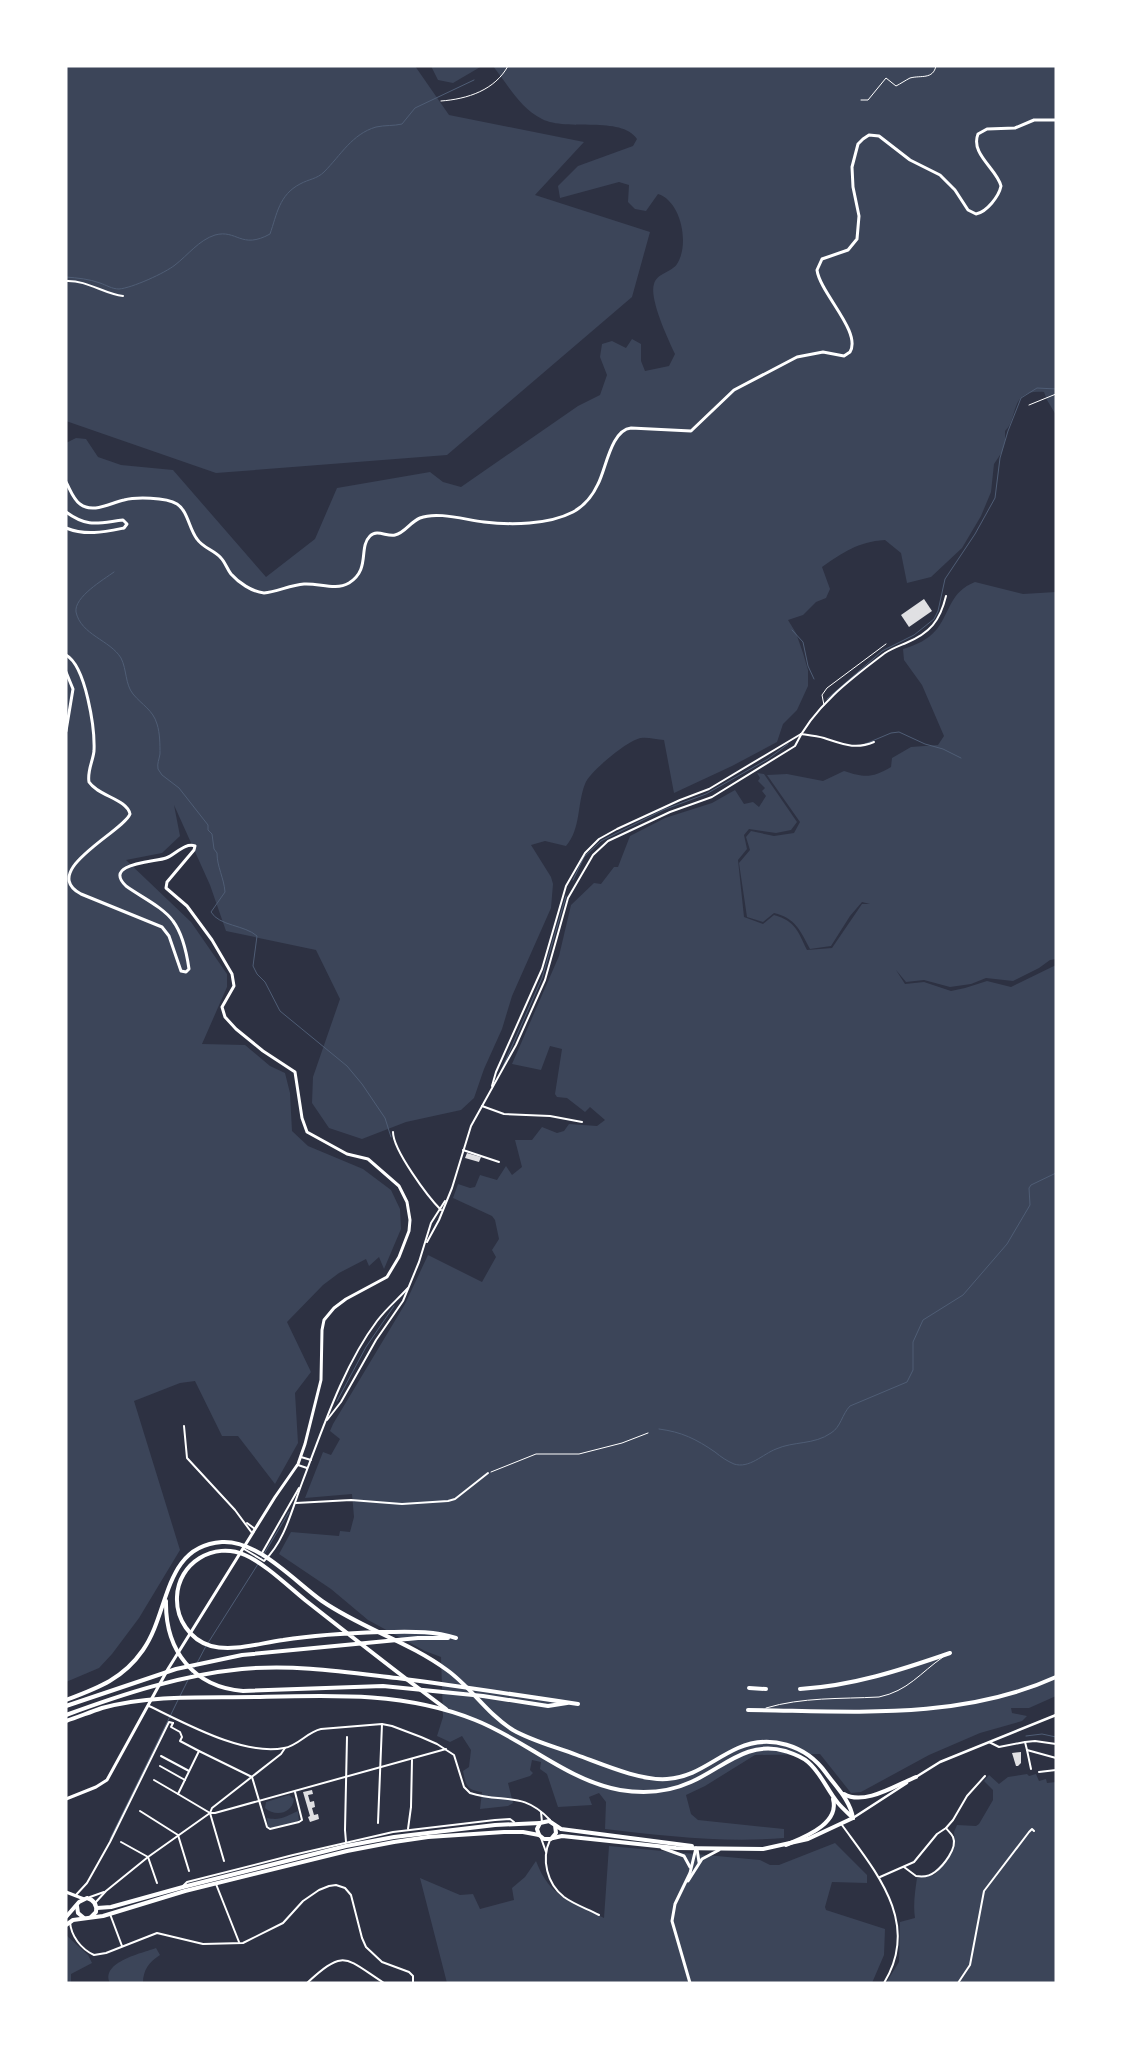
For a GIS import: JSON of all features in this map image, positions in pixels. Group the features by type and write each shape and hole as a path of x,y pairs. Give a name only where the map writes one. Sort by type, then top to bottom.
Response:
{"main road":[{"path":"66,482 77,502 87,508 97,508 132,499 165,500 177,504 184,512 191,530 198,541 222,558 231,574 241,582 257,592 264,593 304,584 343,586 359,573 362,567 366,542 370,536 376,533 389,536 396,535 420,518 446,517 504,523 545,520 563,516 580,507 596,488 612,449 624,429 691,432 731,392 797,357 823,352 844,356 850,352 853,345 845,322 824,288 817,270 822,259 848,250 858,236 859,216 853,187 852,170 856,150 863,138 869,135 878,136 910,160 937,174 955,190 968,210 976,214 985,210 998,194 1001,186 998,178 986,163 979,150 976,138 979,133 987,129 1014,128 1034,120 1056,120"},
{"path":"66,512 84,523 99,524 123,520 127,524 124,528 89,533 66,528"},
{"path":"66,654 74,662 86,687 94,745 89,782 101,793 125,805 130,814 125,822 96,843 74,867 69,878 71,886 81,894 162,927 169,936 181,970 186,972 189,967 175,924 165,914 126,886 122,882 121,875 123,870 130,865 166,858 187,846 195,846 192,853 167,882 166,888 187,906 212,940 232,974 234,986 222,1007 225,1017 256,1046 295,1072 302,1118 309,1133 347,1154 370,1161 404,1192 409,1216 409,1231 400,1256 387,1277 346,1299 334,1308 324,1320 321,1380 298,1465 255,1529 147,1704 107,1780 96,1787 66,1799"},
{"path":"66,672 72,689 66,731"},
{"path":"66,1700 106,1684 131,1665 143,1650 154,1631 172,1576 178,1566 195,1551 213,1543 236,1543 258,1552 331,1606 437,1663 462,1682 499,1720 522,1735 642,1777 667,1779 693,1773 734,1750 749,1744 774,1742 790,1746 802,1750 814,1759 849,1804 853,1818"},
{"path":"448,1710 348,1633 340,1628 266,1569 246,1555 226,1550 204,1555 188,1568 178,1587 177,1604 179,1615 185,1626 197,1639 216,1647 232,1647 293,1638 348,1633 419,1631 456,1638"},
{"path":"167,1591 167,1619 178,1653 196,1675 219,1688 243,1691 383,1686 483,1696 548,1706 572,1703"},
{"path":"66,1706 176,1669 234,1656 439,1635"},
{"path":"800,1689 857,1682 950,1653"},
{"path":"66,1715 138,1690 178,1679 244,1669 293,1668 331,1670 578,1704"},
{"path":"748,1710 891,1711 960,1706 998,1698 1056,1677"},
{"path":"749,1688 766,1689"},
{"path":"66,1721 102,1708 169,1699 347,1695 382,1698 448,1710 488,1726 586,1780 618,1790 649,1792 676,1787 697,1780 720,1764 749,1751 770,1748 779,1749 794,1754 814,1768 832,1794 853,1818"},
{"path":"838,1790 849,1797 864,1798 916,1777"},
{"path":"786,1845 805,1836 829,1820 834,1808 832,1794"},
{"path":"68,1924 84,1918 110,1914 216,1884 347,1851 409,1839 523,1832 540,1837 552,1838 562,1836 676,1848 762,1849 814,1837 853,1818"},
{"path":"540,1837 537,1829 541,1823"},
{"path":"67,1892 85,1899 96,1906 111,1907 346,1846 408,1834 495,1825 553,1823 561,1829 678,1842 697,1847"},
{"path":"552,1838 556,1833 553,1823"},
{"path":"649,1845 684,1856 690,1868"},
{"path":"697,1847 700,1858 698,1865"},
{"path":"684,1888 697,1847"},
{"path":"690,1983 672,1920 675,1904 698,1865 706,1856 724,1848"},
{"path":"67,1892 76,1905 78,1913 84,1918"},
{"path":"66,1917 79,1902 85,1899"},
{"path":"91,1917 94,1915 96,1906"}],"street":[{"path":"66,281 81,282 123,296"},
{"path":"426,1242 443,1211 454,1184 471,1126 516,1045 545,980 563,910 587,864 603,844 662,816 699,803 795,746 800,734 824,705 886,653 917,638 930,629 940,616 946,596"},
{"path":"492,1088 496,1072 542,969 566,886 582,857 599,839 653,812 709,789 800,734 822,737 846,746 857,747 874,742"},
{"path":"566,886 573,889"},
{"path":"482,1106 504,1114 550,1116 582,1122"},
{"path":"393,1132 394,1143 422,1188 443,1211"},
{"path":"463,1150 499,1162"},
{"path":"326,1422 341,1402 376,1340 403,1300 426,1242 431,1223 448,1198"},
{"path":"260,1558 300,1486 334,1398 352,1363 376,1322 408,1288"},
{"path":"184,1426 187,1458 245,1522 252,1534"},
{"path":"301,1457 311,1460"},
{"path":"298,1465 307,1468"},
{"path":"296,1503 351,1500 402,1504 448,1501 455,1499 488,1473"},
{"path":"243,1548 264,1561 272,1554 296,1503 300,1486"},
{"path":"245,1522 255,1529"},
{"path":"147,1704 198,1730 229,1741 266,1749 286,1748"},
{"path":"853,1818 940,1762 1056,1715"},
{"path":"75,1896 87,1883 106,1850 169,1722 173,1723 171,1727 180,1732 182,1737 180,1741 252,1777 267,1827 272,1830 302,1820 295,1792"},
{"path":"378,1823 382,1724"},
{"path":"96,1906 106,1891 148,1857 210,1812 212,1808 281,1754 286,1748 318,1730 382,1724 421,1736 446,1749 456,1758 463,1785 468,1792 475,1795 528,1802 541,1810 553,1823"},
{"path":"346,1842 347,1737"},
{"path":"989,1742 999,1747 1035,1741 1056,1744"},
{"path":"1025,1742 1031,1769"},
{"path":"154,1780 215,1813 412,1760 446,1749"},
{"path":"1027,1750 1056,1758"},
{"path":"178,1794 200,1751"},
{"path":"162,1756 190,1771"},
{"path":"408,1830 411,1807 412,1760"},
{"path":"160,1766 185,1780"},
{"path":"1039,1772 1056,1770"},
{"path":"880,1877 914,1862 937,1834 946,1828 957,1814 967,1796 985,1776"},
{"path":"541,1810 541,1823"},
{"path":"140,1811 178,1835 189,1871"},
{"path":"210,1812 224,1861"},
{"path":"183,1887 188,1882 346,1842 408,1830 510,1819 518,1825"},
{"path":"842,1825 880,1877 897,1918 896,1957 884,1983"},
{"path":"904,1867 916,1876 936,1872 949,1855 954,1844 953,1837 946,1828"},
{"path":"958,1983 970,1965 984,1892 1029,1832 1032,1829 1034,1831"},
{"path":"540,1837 546,1852 547,1869 560,1893 565,1898 600,1915"},
{"path":"546,1852 552,1838"},
{"path":"121,1842 148,1857 157,1883"},
{"path":"216,1884 239,1943"},
{"path":"68,1924 75,1938 91,1954 100,1955 157,1933 203,1944 239,1943 253,1939 281,1925 303,1901 319,1890 329,1886 340,1886 348,1890 352,1898 364,1944 382,1962 409,1972 413,1976 413,1983"},
{"path":"85,1899 106,1891"},
{"path":"110,1914 122,1946"},
{"path":"308,1983 331,1963 344,1959 354,1962 384,1983"}],"lane":[{"path":"824,705 822,695 827,688 886,644"},
{"path":"758,1710 784,1703 889,1695 909,1685 950,1653"}],"path":[{"path":"441,101 454,100 482,91 499,80 508,66"},
{"path":"861,100 868,100 886,78 896,86 909,78 929,77 934,72 936,66"},
{"path":"1029,405 1056,394"},
{"path":"488,1473 508,1463 536,1454 579,1454 614,1446 648,1433"}],"shaded area":[{"path":"66,66 415,66 449,115 584,142 535,195 650,232 632,297 447,455 216,473 66,421"},
{"path":"431,66 482,66 453,83 438,80"},
{"path":"493,66 1056,66 1056,415 1044,392 1033,392 1025,395 1020,400 1005,431 1002,452 994,464 991,492 981,516 962,548 931,577 907,583 901,553 885,540 859,545 844,552 822,567 830,589 826,598 816,602 803,615 788,620 796,633 803,653 808,670 808,686 797,710 783,724 777,742 732,766 674,793 664,740 641,738 635,740 610,757 588,779 585,784 574,832 566,846 545,841 531,845 551,877 553,884 551,908 512,996 502,1029 484,1069 474,1098 461,1110 406,1122 362,1139 329,1128 312,1103 313,1077 340,999 316,950 226,931 210,885 174,805 180,836 162,853 126,860 191,922 227,974 227,987 202,1044 245,1045 270,1066 285,1073 290,1093 292,1131 308,1146 363,1169 391,1190 400,1209 401,1229 384,1269 379,1257 369,1266 366,1259 339,1273 323,1285 287,1322 311,1372 295,1393 298,1443 275,1484 238,1436 222,1436 195,1381 180,1383 134,1401 180,1550 139,1618 112,1654 99,1668 66,1682 66,443 76,438 86,439 98,457 121,465 173,470 266,577 315,539 337,488 430,472 443,482 461,487 578,406 600,395 607,375 600,357 602,344 612,341 626,348 632,339 641,344 641,361 645,371 669,366 675,354 660,319 653,291 658,277 675,267 681,256 683,235 678,214 666,198 658,194 646,211 635,209 628,202 629,185 619,182 560,198 558,186 578,166 633,146 637,139 629,132 619,128 553,123 542,119 527,109"},
{"path":"975,582 1023,594 1056,592 1056,959 1050,960 1039,968 1013,981 986,978 971,984 950,987 924,980 906,982 896,970 905,984 924,982 951,991 987,981 1011,987 1056,965 1056,1696 1029,1708 1011,1708 1012,1713 1027,1716 1022,1721 980,1733 929,1755 861,1792 851,1793 820,1754 755,1755 705,1786 686,1795 691,1814 698,1820 784,1829 784,1838 717,1839 605,1829 606,1802 599,1793 589,1797 592,1805 558,1807 547,1774 540,1769 541,1762 532,1760 530,1770 533,1773 530,1776 508,1783 513,1803 508,1806 480,1809 482,1792 473,1790 468,1786 463,1771 469,1767 471,1750 462,1736 450,1742 437,1736 443,1717 441,1657 425,1651 368,1620 331,1589 279,1554 291,1532 339,1536 340,1531 350,1532 354,1517 352,1494 305,1498 323,1452 331,1455 340,1439 330,1431 333,1424 405,1304 428,1255 482,1282 496,1257 492,1250 499,1239 495,1220 492,1216 453,1198 458,1184 470,1188 475,1187 480,1175 497,1180 506,1166 512,1175 522,1167 515,1140 532,1140 542,1127 557,1133 564,1131 569,1124 597,1126 605,1120 590,1107 585,1112 567,1098 557,1097 555,1094 562,1049 550,1046 541,1070 512,1064 559,956 571,905 594,883 601,884 614,867 618,867 630,836 665,818 712,803 735,790 744,804 753,802 759,807 766,796 762,791 765,788 758,781 760,778 757,773 764,774 797,822 791,830 776,833 749,829 744,835 747,849 738,860 744,917 763,924 774,915 781,917 792,924 807,950 832,948 862,904 870,904 862,902 850,916 831,946 810,949 800,931 787,918 774,913 763,922 747,917 739,863 750,850 746,837 751,831 774,836 794,833 800,822 767,775 787,774 823,781 844,771 868,776 891,767 892,758 911,747 938,745 944,736 922,685 904,660 903,649 922,642 930,636 942,622 960,591"},
{"path":"1027,1774 1029,1776 1036,1774 1039,1781 1046,1779 1047,1783 1056,1782 1056,1983 886,1983 899,1962 900,1922 915,1918 914,1903 917,1878 934,1875 947,1861 955,1845 954,1832 957,1825 976,1826 979,1824 993,1800 993,1790 984,1781 989,1775 999,1784 1008,1777"},
{"path":"289,1795 294,1799 293,1804 287,1811 278,1813 265,1808 266,1802"},
{"path":"298,1811 299,1821 271,1828 268,1826 267,1818 280,1818"},
{"path":"835,1843 867,1875 867,1883 832,1882 825,1907 826,1910 885,1929 884,1955 872,1983 447,1983 420,1878 460,1895 473,1894 480,1909 514,1900 512,1888 525,1877 536,1861 548,1883 555,1891 604,1918 609,1846 760,1860 770,1865 779,1865"},
{"path":"66,1935 88,1955 92,1963 71,1974 71,1983 66,1983"},
{"path":"156,1948 160,1955 147,1967 143,1983 110,1983 111,1969 117,1964"}],"building":[{"path":"924,599 932,611 909,627 901,615"},
{"path":"467,1153 481,1157 479,1162 465,1158"},
{"path":"1021,1752 1021,1763 1016,1766 1012,1753"},
{"path":"312,1790 313,1794 308,1795 310,1802 314,1801 315,1807 312,1808 314,1815 318,1814 319,1819 310,1822 303,1792"}],"waterway":[{"path":"66,277 92,281 116,289 125,288 148,280 170,268 209,237 222,234 252,240 270,234 277,212 287,194 293,188 321,174 353,140 376,127 402,124 415,108 474,80"},
{"path":"827,699 882,651 914,635 934,619 938,611 945,579 975,534 995,498 1000,458 1021,398 1037,388 1056,389"},
{"path":"114,572 84,595 77,606 76,612 84,626 110,646 121,658 130,690 150,711 157,724 160,747 158,769 162,775 179,788 208,825 208,830 212,834 214,849 217,853 225,892 211,912 220,920 252,932 257,936 253,966 257,974 265,982 280,1011 347,1066 385,1118 391,1137"},
{"path":"792,630 803,642 808,666 814,679"},
{"path":"865,744 891,733 899,732 961,758"},
{"path":"573,880 584,857 601,841 663,810 706,794 768,759 788,744"},
{"path":"501,1071 542,978 566,896"},
{"path":"659,1429 675,1432 695,1440 729,1462 740,1465 750,1463 771,1451 818,1439 831,1433 850,1406 907,1382 913,1370 913,1342 923,1320 963,1295 1007,1244 1030,1205 1029,1188 1031,1185 1056,1173"},
{"path":"337,1401 366,1347 394,1306"},
{"path":"261,1559 289,1512"},
{"path":"208,1643 258,1564"},
{"path":"197,1663 206,1646"},
{"path":"190,1676 195,1666"},
{"path":"180,1696 188,1680"},
{"path":"110,1839 178,1700"},
{"path":"1026,1736 1042,1734 1056,1737"}]}
